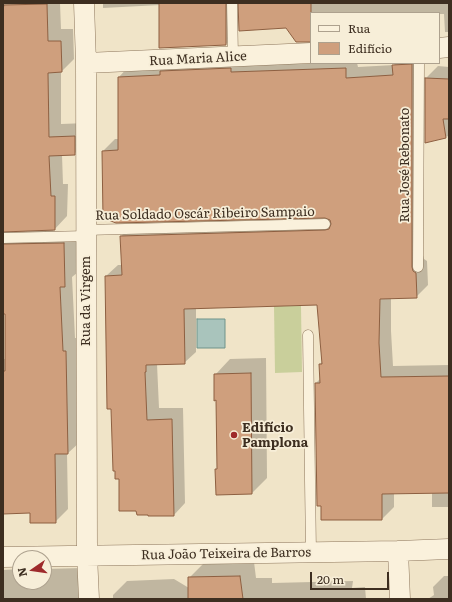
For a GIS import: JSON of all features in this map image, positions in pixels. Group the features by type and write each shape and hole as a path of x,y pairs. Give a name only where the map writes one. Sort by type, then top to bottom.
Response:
{"street":[{"name":"Rua da Virgem","path":"84,3 86,63 87,555 89,599"},
{"name":"Rua Maria Alice","path":"86,63 310,53"},
{"name":"Rua João Teixeira de Barros","path":"3,557 398,552 449,549"},
{"path":"398,552 400,599"}],"lane":[{"path":"232,3 233,57"},
{"name":"Rua José Rebonato","path":"418,64 418,267"},
{"name":"Rua Soldado Oscár Ribeiro Sampaio","path":"3,238 86,233 325,224"},
{"path":"308,335 311,553"}],"green space":[{"path":"274,306 301,306 302,372 275,373"}],"water":[{"path":"197,319 225,319 225,348 197,348"}],"building":[{"path":"159,3 226,3 226,45 159,48"},
{"path":"238,3 311,3 310,42 296,42 286,28 239,31"},
{"path":"47,4 48,41 61,41 62,72 48,73 49,137 75,136 75,155 49,156 51,196 55,196 55,230 3,232 3,9 4,5"},
{"path":"412,64 412,267 413,271 416,273 417,298 380,299 379,343 381,377 449,376 449,493 382,494 382,520 321,520 321,506 317,506 315,383 320,383 319,364 322,364 317,305 184,309 185,364 146,365 145,372 147,420 172,419 174,516 137,515 136,511 119,511 119,479 115,479 115,471 113,471 111,409 107,409 105,276 122,275 120,236 325,230 329,229 331,224 330,220 325,218 116,223 103,218 102,151 118,150 118,77 160,75 160,71 231,68 231,72 346,68 346,78 393,75 392,65"},
{"path":"425,78 449,79 449,119 443,119 446,138 425,143"},
{"path":"64,243 65,287 60,287 63,351 66,351 68,454 55,454 56,523 30,523 30,513 3,514 3,371 5,371 5,314 3,314 3,244"},
{"name":"Edifício Pamplona","path":"251,373 252,494 216,495 216,400 214,401 214,374"},
{"path":"240,576 243,599 188,599 188,577"}],"place":[{"name":"Edifício Pamplona","path":"234,435"}]}
